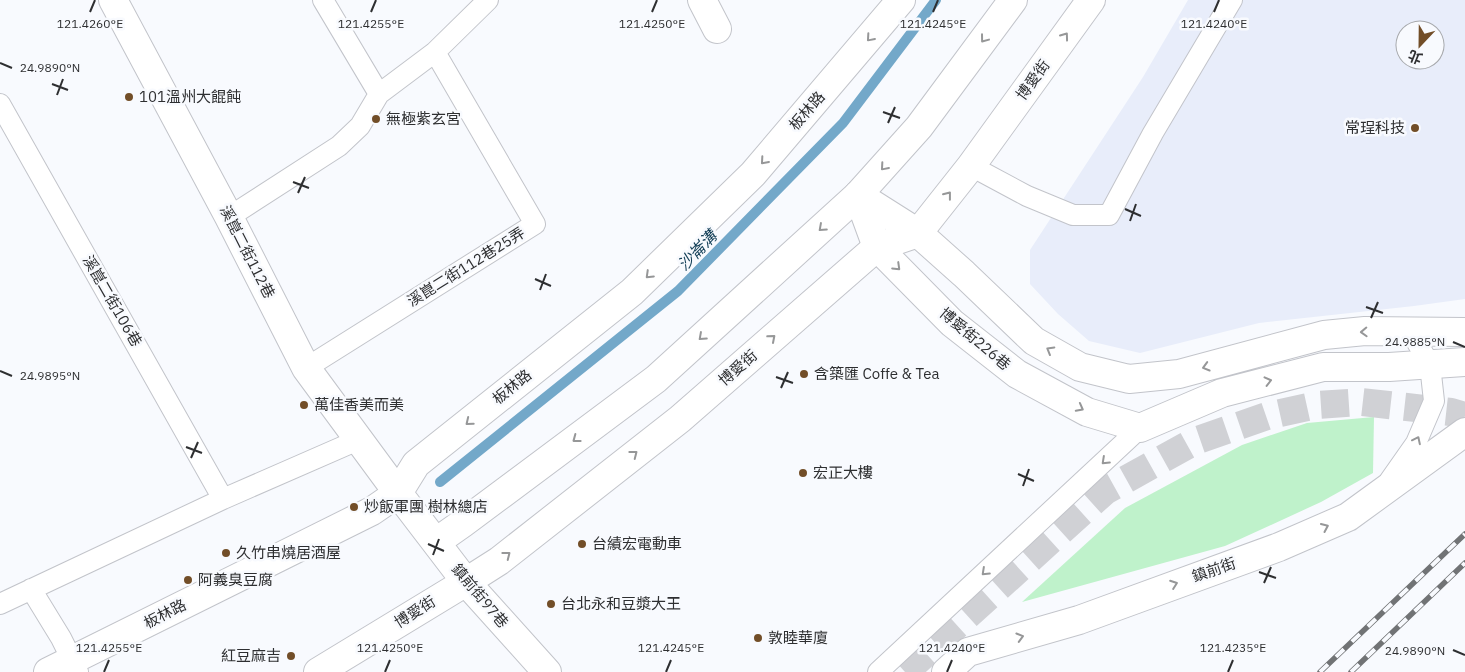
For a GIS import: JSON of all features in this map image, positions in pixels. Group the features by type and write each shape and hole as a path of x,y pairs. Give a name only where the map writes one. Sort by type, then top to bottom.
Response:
{"street":[{"name":"溪崑二街112巷","path":"112,0 229,217 306,368 398,493"},
{"path":"702,0 717,29"},
{"name":"板林路","path":"48,672 75,666 372,511 398,493 416,464 632,292 746,181 901,0"},
{"path":"436,542 656,379 858,195 919,127 1014,0"},
{"name":"博愛街","path":"318,672 499,561 680,418 877,247 918,233 971,166 1092,0"},
{"path":"858,195 918,233 1034,341 1080,367 1129,379 1180,374 1324,334 1366,331 1465,332"},
{"name":"博愛街226巷","path":"858,195 877,247 952,322 1017,374 1087,412 1140,428"},
{"path":"1140,428 1222,393 1323,367 1389,367 1465,362"},
{"name":"鎮前街","path":"946,672 968,652 1079,620 1279,547 1348,517 1465,432"},
{"name":"鎮前街97巷","path":"398,493 466,582 547,672"}],"lane":[{"path":"323,0 379,94"},
{"path":"229,217 339,146 360,126 379,94 435,52 488,0"},
{"path":"971,166 1027,196 1073,215 1109,215 1153,133 1232,0"},
{"name":"溪崑二街112巷25弄","path":"306,368 535,224 435,52"},
{"name":"溪崑二街106巷","path":"0,104 224,499"},
{"path":"1380,494 1416,443 1434,400 1430,365 1411,332"},
{"path":"878,672 1140,428"},
{"path":"0,604 224,499 358,440"},
{"path":"31,589 61,638 75,666"}],"shaded area":[{"path":"1188,0 1465,0 1465,299 1259,323 1140,353 1089,341 1058,314 1030,284 1030,250 1143,77"}],"green space":[{"path":"1374,417 1373,473 1321,502 1225,546 1022,602 1125,508 1242,445 1307,423"}],"waterway":[{"name":"沙崙溝","path":"440,482 678,291 843,123 936,0"}],"tunnel":[{"path":"905,672 1105,491 1195,441 1267,416 1317,405 1362,402 1451,412 1465,416"}],"railway":[{"path":"1320,672 1465,534"},
{"path":"1351,672 1465,563"}],"place":[{"name":"101溫州大餛飩","path":"129,97"},
{"name":"無極紫玄宮","path":"376,119"},
{"name":"常珵科技","path":"1415,128"},
{"name":"含築匯 Coffe & Tea","path":"804,374"},
{"name":"萬佳香美而美","path":"304,405"},
{"name":"宏正大樓","path":"803,473"},
{"name":"炒飯軍團 樹林總店","path":"354,507"},
{"name":"台績宏電動車","path":"582,544"},
{"name":"久竹串燒居酒屋","path":"226,553"},
{"name":"阿義臭豆腐","path":"188,580"},
{"name":"台北永和豆漿大王","path":"551,604"},
{"name":"敦睦華廈","path":"758,638"},
{"name":"紅豆麻吉","path":"291,656"}]}
